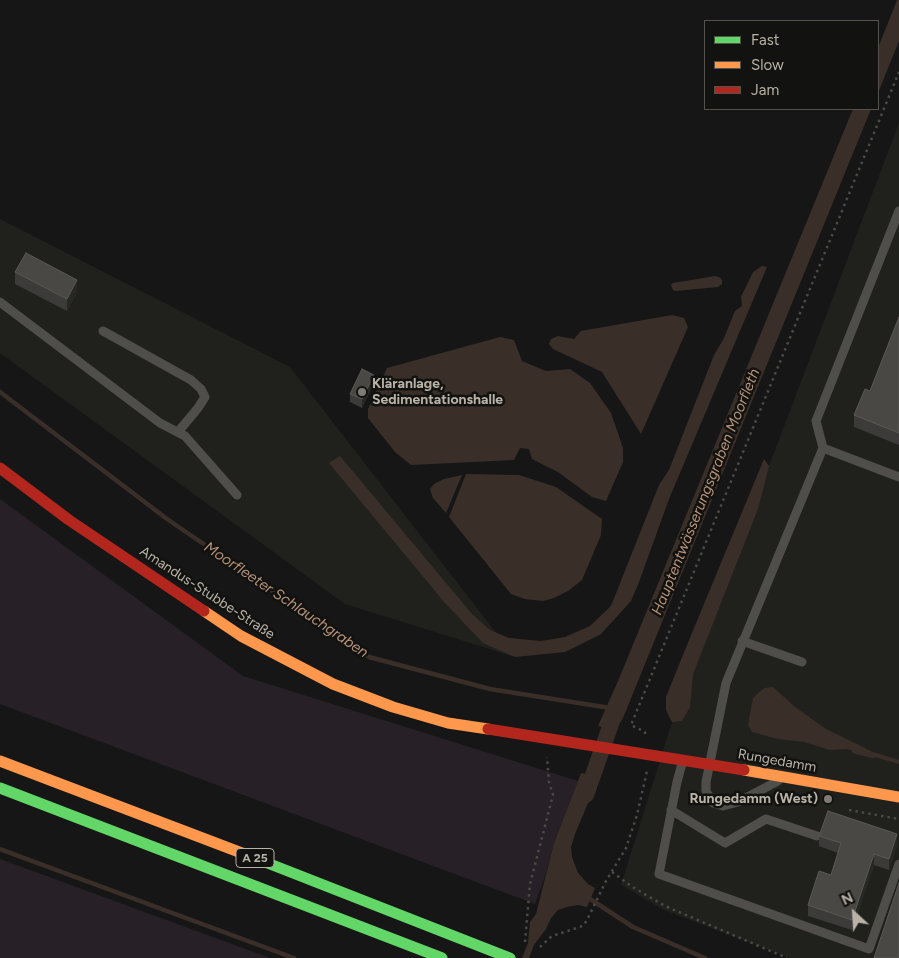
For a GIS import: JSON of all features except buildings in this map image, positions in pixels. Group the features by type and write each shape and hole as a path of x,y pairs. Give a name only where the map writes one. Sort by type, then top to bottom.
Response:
{"main road":[{"name":"Amandus-Stubbe-Straße","path":"0,468 69,520 241,636 333,684 393,707 448,723 650,754"},
{"name":"Rungedamm","path":"650,754 899,797"},
{"name":"A 25","path":"0,761 318,882 510,958"},
{"name":"A 25","path":"0,788 442,958"}],"lane":[{"path":"784,778 738,802 719,805 711,801 706,791 706,782 711,765 726,683 823,448 816,421 899,211"},
{"path":"0,302 160,423 185,436 237,495"},
{"path":"103,331 191,380 201,389 204,397 198,408 178,432"},
{"path":"823,448 899,478"},
{"path":"742,641 802,662"},
{"path":"683,760 659,874 869,949 899,864"},
{"path":"671,810 725,843 766,819 817,836"}],"path":[{"path":"540,946 552,936 584,925 606,881 626,848 637,815 650,754 645,732 631,725 899,72"},
{"path":"525,942 530,884 552,794 547,756 556,740"},
{"path":"612,872 631,886 665,906 787,958"}],"shaded area":[{"path":"899,123 899,958 790,958 664,910 621,885 672,722"},
{"path":"0,219 290,367 515,657 345,604 0,353"},
{"path":"0,499 243,676 578,781 554,843 535,904 0,704"},
{"path":"0,859 270,958 0,958"}],"water":[{"path":"897,0 899,0 899,41 879,91 879,45"},
{"path":"853,110 871,110 623,718 616,729 598,726"},
{"path":"762,266 767,267 669,499 631,601 601,634 565,652 515,657 483,643 445,603 329,463 340,456 472,614 490,630 509,638 541,641 565,637 590,626 611,606 659,485 669,470 714,355 724,338 735,311 742,306 741,297 753,272"},
{"path":"715,276 721,278 722,281 722,284 718,287 676,291 673,290 671,285 673,283"},
{"path":"672,315 684,318 688,327 641,434 602,372 553,349 549,344 551,339 558,336 574,339 581,331"},
{"path":"500,337 514,340 522,361 546,371 570,369 590,383 611,413 623,448 623,462 606,501 592,497 558,472 532,459 529,449 520,448 514,460 411,465 395,452 368,418 368,409 387,368"},
{"path":"764,459 769,466 758,509 693,674 690,707 682,721 672,722 666,710 666,697"},
{"path":"466,474 519,475 556,487 602,519 601,535 582,580 568,591 543,601 525,599 511,594 449,517"},
{"path":"462,475 446,513 433,498 430,489 434,484 444,479"},
{"path":"773,687 795,707 826,729 873,752 899,760 899,764 847,749 830,750 804,742 778,739 752,732 748,725 753,698 764,688"},
{"path":"581,773 599,777 575,834 571,847 572,857 578,873 588,884 595,888 587,907 578,905 558,910 534,945 529,958 522,958 528,943 530,922 536,914 554,843"}],"waterway":[{"name":"Moorfleeter Schlauchgraben","path":"0,392 167,519 369,657 490,689 610,708"},
{"name":"Hauptentwässerungsgraben Moorfleth","path":"586,795 617,707"},
{"path":"854,751 873,756"},
{"path":"0,849 294,958"},
{"path":"587,897 633,927 705,958"}],"traffic: fast":[{"path":"0,788 442,958"},
{"path":"247,855 510,958"}],"traffic: slow":[{"path":"204,611 241,636 333,684 393,707 448,723 488,729"},
{"path":"0,761 247,855"},
{"path":"744,770 899,797"}],"traffic: jam":[{"path":"0,468 69,520 204,611"},
{"path":"488,729 744,770"}],"place":[{"name":"Kläranlage, Sedimentationshalle","path":"362,392"},
{"name":"Rungedamm (West)","path":"828,799"}]}
